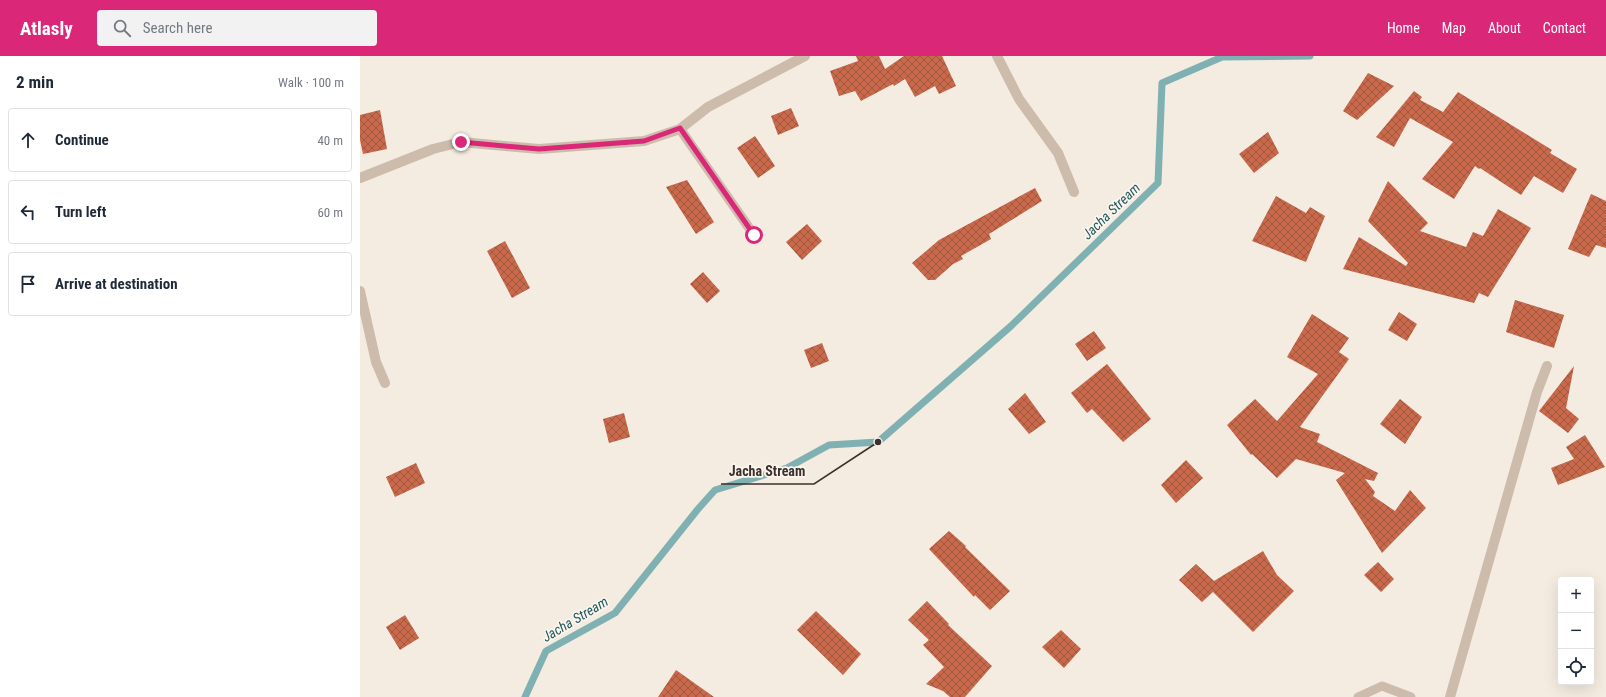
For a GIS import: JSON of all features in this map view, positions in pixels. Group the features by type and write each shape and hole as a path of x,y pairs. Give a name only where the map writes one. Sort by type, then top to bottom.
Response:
{"street":[{"path":"360,178 433,149 461,142 539,149 644,141 680,128 708,107 805,56"},
{"path":"997,56 1019,99 1058,153 1074,192"},
{"path":"680,128 754,235"},
{"path":"360,291 376,362 385,382"},
{"path":"1450,697 1537,392 1547,366"}],"lane":[{"path":"1358,697 1382,686 1411,697"}],"building":[{"path":"856,56 879,56 885,69 904,56 942,56 956,86 939,94 935,86 915,97 905,79 894,86 893,84 861,101 855,91 839,96 830,71 858,61"},
{"path":"1368,73 1394,86 1357,120 1343,111"},
{"path":"1414,91 1422,97 1420,100 1443,112 1458,92 1552,150 1550,153 1577,169 1563,193 1534,176 1521,195 1475,166 1454,199 1422,179 1453,142 1410,118 1394,147 1376,137"},
{"path":"791,108 799,126 778,135 771,116"},
{"path":"380,110 387,149 363,154 360,140 360,115"},
{"path":"1268,132 1279,153 1254,173 1239,154"},
{"path":"755,136 775,166 758,178 737,148"},
{"path":"687,180 714,222 696,234 666,187"},
{"path":"1388,181 1428,223 1420,231 1466,247 1473,232 1483,236 1498,209 1531,228 1488,297 1479,293 1474,303 1343,269 1359,237 1406,266 1408,263 1368,221"},
{"path":"1035,188 1042,201 989,234 991,239 961,256 963,259 953,264 935,280 928,280 912,263 939,240"},
{"path":"1591,194 1606,201 1606,248 1596,245 1589,257 1568,249"},
{"path":"1276,196 1306,213 1310,207 1325,216 1306,262 1252,241"},
{"path":"807,224 822,241 802,260 786,242"},
{"path":"505,241 530,288 512,298 487,251"},
{"path":"703,272 720,291 707,303 690,284"},
{"path":"1515,300 1564,315 1554,348 1506,332"},
{"path":"1399,312 1417,324 1407,341 1388,330"},
{"path":"1312,314 1349,338 1339,352 1349,359 1300,427 1320,434 1317,442 1378,473 1374,481 1365,479 1375,492 1373,496 1395,511 1410,490 1426,508 1382,553 1336,480 1345,473 1296,459 1277,478 1252,454 1251,455 1227,425 1255,399 1277,421 1318,374 1287,357"},
{"path":"1094,331 1106,348 1087,361 1075,344"},
{"path":"822,343 829,361 811,368 804,350"},
{"path":"1107,364 1151,419 1123,442 1092,409 1087,413 1071,393"},
{"path":"1574,366 1566,408 1579,419 1568,433 1539,411"},
{"path":"1025,393 1046,422 1029,434 1008,409"},
{"path":"1400,399 1422,417 1405,444 1380,424"},
{"path":"624,413 630,437 609,443 603,419"},
{"path":"1585,435 1605,467 1558,485 1551,468 1574,459 1566,447"},
{"path":"1186,460 1203,478 1176,503 1161,485"},
{"path":"416,463 425,483 395,497 386,477"},
{"path":"949,531 966,546 965,547 1010,591 990,610 975,595 974,597 929,549"},
{"path":"1263,551 1277,575 1294,591 1253,632 1213,592 1202,602 1179,580 1196,564 1214,581"},
{"path":"1378,562 1394,579 1381,592 1364,575"},
{"path":"927,601 949,624 948,625 992,666 965,697 950,697 943,691 926,684 944,667 923,645 929,640 908,620"},
{"path":"816,611 861,654 843,675 797,630"},
{"path":"405,615 419,638 400,650 386,627"},
{"path":"1061,630 1081,649 1064,668 1042,647"},
{"path":"676,670 714,697 658,697"}],"waterway":[{"name":"Jacha Stream","path":"525,697 546,651 615,613 698,509 715,490 787,468 829,445 878,442 1011,326 1158,183 1162,83 1222,57 1310,56"}],"place":[{"name":"Jacha Stream","path":"878,442"}],"route":[{"path":"461,142 539,149 644,141 680,128 754,235"}]}
